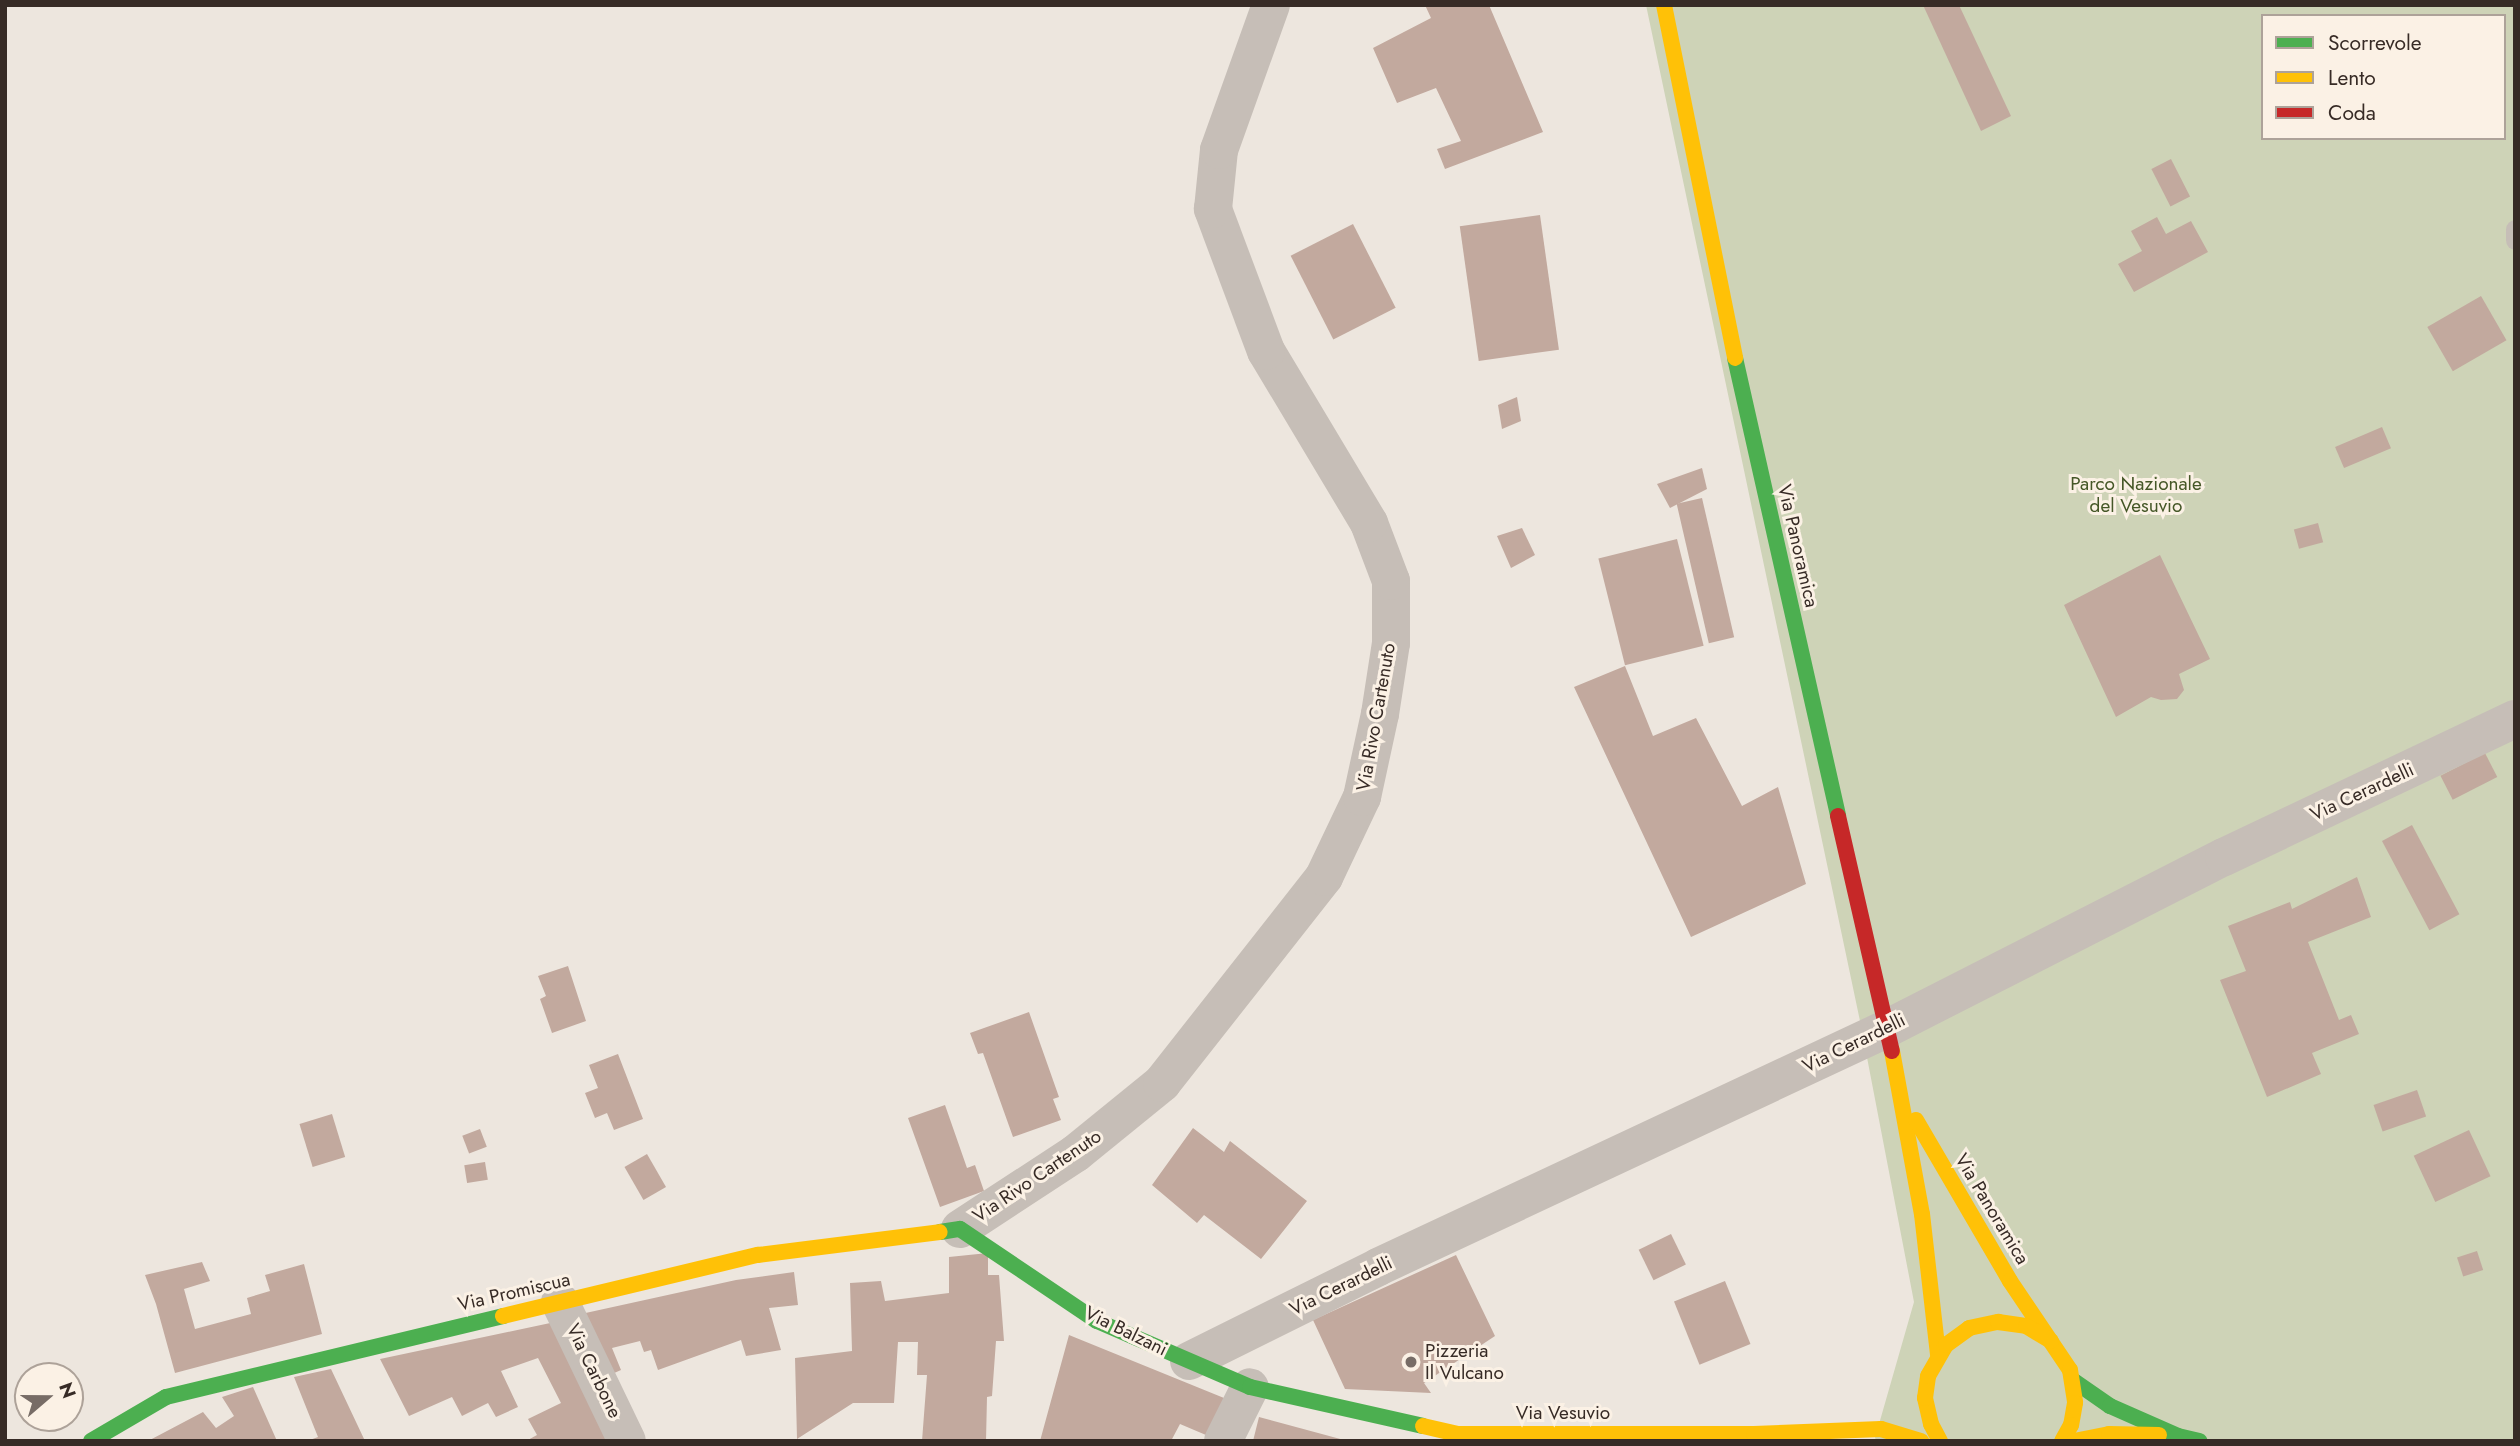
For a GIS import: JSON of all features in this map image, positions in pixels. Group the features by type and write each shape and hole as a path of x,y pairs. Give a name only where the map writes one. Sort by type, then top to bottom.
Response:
{"street":[{"name":"Via Panoramica","path":"1664,5 1756,459 1902,1095 1922,1214 1938,1355"},
{"name":"Via Rivo Cartenuto","path":"960,1229 1076,1153 1162,1083 1324,877 1362,797 1380,713 1391,643 1391,581 1369,523 1266,351 1213,209 1219,150 1271,6"},
{"name":"Via Cerardelli","path":"1189,1361 1378,1266 1886,1028 2224,857 2515,719"},
{"name":"Via Panoramica","path":"1902,1095 1967,1212 2065,1360 2074,1381 2076,1403 2071,1425 2062,1441"},
{"name":"Via Promiscua","path":"109,1436 166,1397 758,1255 960,1229"},
{"name":"Via Balzani","path":"960,1229 1097,1321 1250,1387"},
{"name":"Via Carbone","path":"560,1302 628,1441"},
{"name":"Via Panoramica","path":"1914,1406 1938,1355 1969,1328 1997,1322 2026,1326 2051,1341"},
{"path":"2074,1381 2110,1406 2179,1436 2199,1441"},
{"path":"1223,1441 1250,1387"},
{"name":"Via Vesuvio","path":"1250,1387 1458,1434 1754,1434 1881,1429 1921,1441"},
{"path":"1881,1429 1914,1406 1931,1424 1940,1441"},
{"path":"2074,1441 2109,1434 2179,1436"}],"lane":[{"path":"2515,229 2515,240"}],"green space":[{"name":"Parco Nazionale del Vesuvio","path":"1646,5 2515,5 2515,1441 1877,1441 1875,1438 1914,1302 1860,1021"}],"building":[{"path":"1425,5 1489,5 1543,132 1445,169 1437,149 1461,141 1436,88 1397,103 1373,48 1431,18"},
{"path":"1923,5 1959,5 2011,116 1981,131"},
{"path":"2171,159 2190,196 2170,206 2151,169"},
{"path":"1540,215 1559,350 1479,361 1460,226"},
{"path":"2157,217 2166,234 2191,221 2208,252 2134,292 2118,264 2142,251 2131,231"},
{"path":"1353,224 1396,308 1333,340 1291,256"},
{"path":"2481,296 2506,340 2453,371 2427,327"},
{"path":"1517,397 1521,421 1502,429 1498,405"},
{"path":"2382,427 2391,448 2344,468 2335,447"},
{"path":"1702,468 1707,489 1670,508 1657,484"},
{"path":"1702,498 1734,637 1709,643 1677,504"},
{"path":"2318,523 2323,542 2299,549 2294,529"},
{"path":"1522,528 1535,555 1511,568 1497,536"},
{"path":"1677,539 1704,646 1625,665 1598,559"},
{"path":"2160,555 2210,659 2179,674 2184,690 2177,699 2161,700 2151,697 2116,717 2064,605"},
{"path":"1625,666 1653,736 1696,718 1742,806 1778,787 1806,884 1691,937 1574,687"},
{"path":"2485,753 2497,777 2453,800 2440,776"},
{"path":"2412,825 2459,914 2429,930 2382,841"},
{"path":"2357,877 2371,917 2308,942 2339,1020 2351,1015 2359,1034 2312,1053 2321,1074 2267,1097 2220,980 2246,971 2228,926 2290,902 2292,909"},
{"path":"568,966 586,1021 552,1033 540,999 546,996 538,976"},
{"path":"1029,1012 1059,1097 1053,1099 1061,1120 1013,1137 983,1053 978,1054 970,1033"},
{"path":"618,1054 643,1119 614,1130 607,1113 595,1118 585,1093 598,1088 589,1065"},
{"path":"2417,1090 2426,1116 2383,1131 2374,1105"},
{"path":"945,1105 967,1168 975,1165 984,1191 940,1207 908,1118"},
{"path":"332,1114 345,1157 313,1167 299,1124"},
{"path":"1193,1128 1224,1152 1230,1141 1307,1201 1261,1259 1204,1215 1197,1223 1152,1185"},
{"path":"480,1129 487,1147 469,1154 462,1136"},
{"path":"2469,1130 2491,1176 2435,1202 2414,1156"},
{"path":"647,1154 666,1187 643,1200 624,1167"},
{"path":"485,1162 488,1180 467,1183 464,1165"},
{"path":"1671,1234 1686,1265 1654,1280 1639,1250"},
{"path":"2477,1251 2483,1270 2463,1277 2457,1257"},
{"path":"988,1253 988,1275 999,1275 1004,1341 996,1341 992,1396 987,1397 986,1441 922,1441 927,1375 917,1375 918,1342 898,1342 894,1403 853,1403 797,1439 795,1358 852,1351 850,1283 881,1281 885,1301 949,1293 949,1257"},
{"path":"1456,1255 1495,1336 1424,1383 1431,1393 1345,1389 1313,1320"},
{"path":"202,1262 210,1281 184,1289 195,1329 251,1314 247,1298 270,1291 265,1275 304,1264 322,1334 175,1373 145,1275"},
{"path":"794,1272 798,1305 769,1308 781,1350 746,1356 741,1340 658,1370 651,1350 644,1352 640,1341 612,1348 621,1370 603,1378 581,1314 736,1280"},
{"path":"1725,1281 1750,1344 1699,1365 1674,1302"},
{"path":"555,1322 617,1441 526,1441 537,1435 528,1419 561,1403 538,1358 501,1371 518,1407 496,1417 488,1403 462,1416 452,1397 409,1416 380,1359"},
{"path":"1069,1335 1224,1398 1213,1438 1180,1424 1171,1441 1040,1441"},
{"path":"331,1369 365,1441 307,1441 318,1437 294,1377"},
{"path":"253,1387 277,1441 148,1441 203,1412 216,1428 234,1416 222,1397"},
{"path":"1259,1417 1344,1440 1344,1441 1253,1441"}],"traffic: fast":[{"path":"1735,358 1838,816"},
{"path":"940,1232 960,1229 1097,1321 1250,1387 1423,1426"},
{"path":"91,1441 166,1397 503,1316"},
{"path":"2074,1381 2110,1406 2178,1436 2199,1441"}],"traffic: slow":[{"path":"1664,5 1735,358"},
{"path":"1892,1051 1922,1214 1938,1355"},
{"path":"1916,1120 2010,1281 2070,1370 2075,1403 2071,1425 2062,1441"},
{"path":"503,1316 758,1255 940,1232"},
{"path":"1940,1441 1931,1424 1925,1398 1928,1376 1946,1345 1969,1328 1998,1322 2026,1326 2051,1341"},
{"path":"1423,1426 1458,1434 1754,1434 1881,1429 1921,1441"},
{"path":"2074,1441 2109,1434 2159,1435"}],"traffic: jam":[{"path":"1838,816 1892,1051"}],"place":[{"name":"Pizzeria Il Vulcano","path":"1411,1362"}]}
